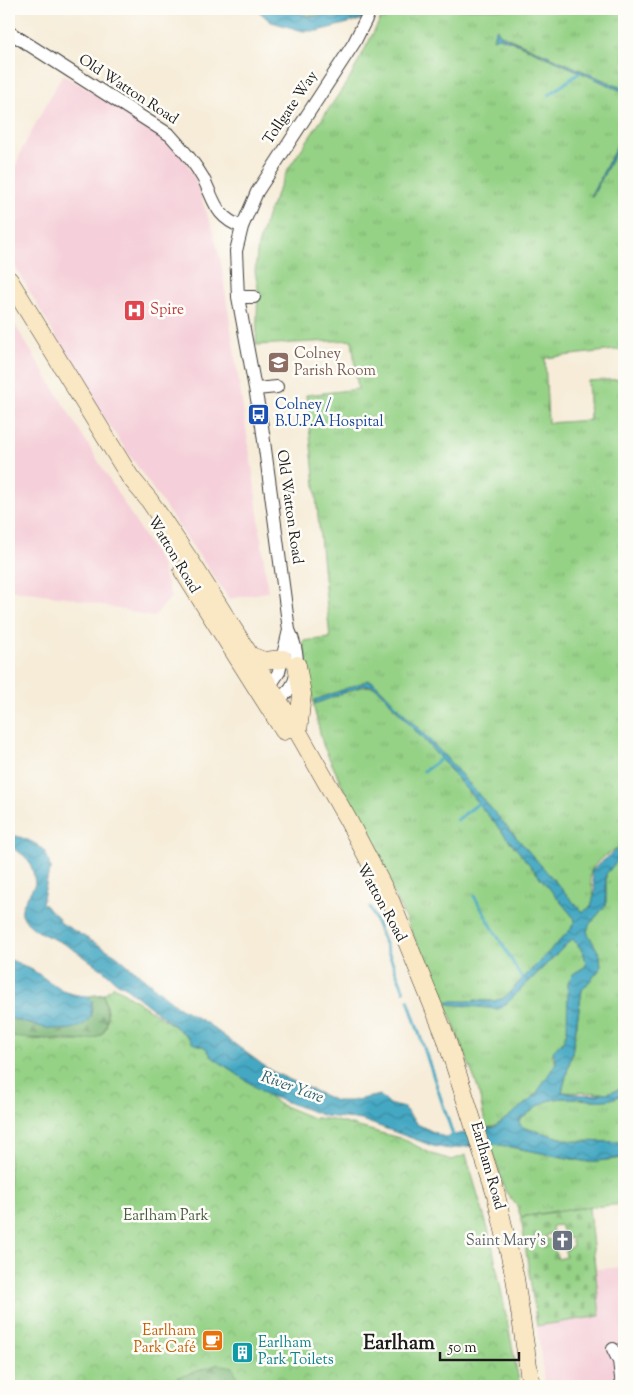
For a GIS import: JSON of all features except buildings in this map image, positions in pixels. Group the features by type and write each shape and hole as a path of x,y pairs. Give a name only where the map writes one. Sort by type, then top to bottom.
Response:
{"main road":[{"name":"Watton Road","path":"9,280 130,477 149,500 191,562 251,656 271,693 298,732 370,860 391,902 411,954"},
{"name":"Watton Road","path":"130,477 140,501 249,680 276,719 363,869 396,933 411,954"},
{"path":"251,656 264,661 290,662 302,694 298,732"},
{"name":"Earlham Road","path":"411,954 446,1038 484,1157 512,1261 531,1386"}],"street":[{"name":"Tollgate Way","path":"242,227 257,192 270,170 354,43 371,9"},
{"name":"Old Watton Road","path":"9,32 170,135 187,153 202,177 220,214 242,227 235,259 238,297 244,340 256,389 271,488 294,685 271,693"},
{"path":"238,297 254,297"},
{"path":"256,389 276,387"},
{"name":"Old Watton Road","path":"271,693 279,672 290,662"},
{"path":"249,680 271,693 276,719"},
{"path":"613,1349 619,1362 622,1386"}],"shaded area":[{"name":"Spire","path":"62,75 122,108 163,134 181,153 194,176 213,231 221,263 254,481 268,592 229,599 95,405 9,256 9,184 22,149"},
{"path":"9,315 161,564 171,597 153,617 67,597 9,590"},
{"path":"624,1267 624,1386 545,1386 537,1326 599,1316 596,1269"}],"green space":[{"path":"288,9 329,9 320,14 304,15"},
{"path":"395,9 624,9 624,89 497,33 494,38 498,37 513,42 624,92 624,132 591,196 624,137 624,349 545,358 548,423 590,420 588,381 624,379 624,843 598,862 591,871 590,876 594,894 591,907 582,912 443,754 378,689 441,759 575,919 571,929 504,998 494,1001 474,1000 503,1007 572,939 580,947 586,962 586,966 573,974 566,1034 563,1042 552,1055 556,1063 544,1083 527,1103 508,1120 486,1128 478,1088 446,1005 323,745 314,708 303,641 330,638 306,395 358,389 352,340 256,345 258,288 255,271 258,245 268,213 288,169 351,76 383,14","holes":["369,680 378,689 372,687 356,688 316,703"]},
{"path":"624,853 624,1087 608,1093 562,1092 572,1053 582,990 601,968 600,955 587,932 589,925 606,905 606,874"},
{"name":"Earlham Park","path":"114,986 198,1042 279,1104 310,1117 333,1120 403,1139 432,1154 452,1160 466,1155 491,1239 520,1386 241,1386 233,1367 219,1364 152,1386 9,1386 9,1037 71,1041 94,1039 101,1035 106,1026 107,1010 104,994"},
{"path":"104,994 107,1015 106,1026 102,1034 89,1041 9,1037 9,1018 36,1026 67,1030 91,1017 92,1001 87,996"},
{"path":"624,1094 624,1142 572,1141 520,1125 519,1121 547,1101 560,1098 606,1100"},
{"path":"490,1143 588,1162 624,1158 624,1204 561,1210 521,1217 517,1206 505,1191"},
{"path":"589,1207 600,1316 537,1326 521,1217","holes":["560,1225 565,1239 571,1238 573,1246 565,1250 566,1257 558,1259 552,1239 547,1240 546,1235 553,1233 552,1226"]},
{"path":"217,1351 265,1386 115,1386"}],"water":[{"path":"282,8 308,16 319,16 331,9 395,9 383,14 318,31 303,31 271,22 256,9"},
{"path":"497,29 500,35 624,89 624,92 513,42 498,37 493,39"},
{"path":"624,132 624,137 592,197 591,196"},
{"name":"River Yare","path":"369,680 374,682 443,754 582,912 591,907 595,891 591,871 624,843 624,853 606,874 606,905 589,925 587,932 600,955 601,968 582,990 572,1053 562,1092 594,1094 610,1092 624,1087 624,1094 606,1100 560,1098 547,1101 519,1121 520,1125 525,1128 572,1141 624,1142 624,1158 588,1162 490,1143 449,1149 433,1146 362,1120 325,1116 267,1095 212,1057 205,1047 192,1043 188,1037 103,970 67,945 35,930 24,919 22,906 35,884 33,871 25,857 9,847 9,834 33,843 45,852 52,869 49,871 42,903 58,917 61,923 116,955 177,1006 208,1024 271,1071 336,1101 351,1101 380,1095 389,1104 404,1108 417,1124 444,1137 495,1127 535,1096 556,1063 553,1051 563,1041 567,1031 568,982 573,974 586,966 584,955 580,947 572,939 503,1007 498,1009 448,1004 447,1001 494,1001 504,998 571,929 575,919 441,759 378,689 373,686 364,685 315,704 315,700"},
{"path":"9,959 31,969 71,994 87,996 92,1001 91,1017 80,1026 62,1030 9,1018"}],"waterway":[{"path":"549,95 579,73"},
{"path":"424,771 441,759"},
{"path":"457,820 479,803"},
{"path":"474,896 523,980"},
{"path":"370,907 404,991"},
{"path":"408,1000 454,1138"}],"place":[{"name":"Spire","path":"134,310"},
{"name":"Colney Parish Room","path":"278,363"},
{"name":"Colney / B.U.P.A Hospital","path":"259,414"},
{"name":"Saint Mary's","path":"562,1241"},
{"name":"Earlham Park Café","path":"212,1340"},
{"name":"Earlham Park Toilets","path":"242,1352"}],"district":[{"name":"Earlham","path":"399,1344"}]}
